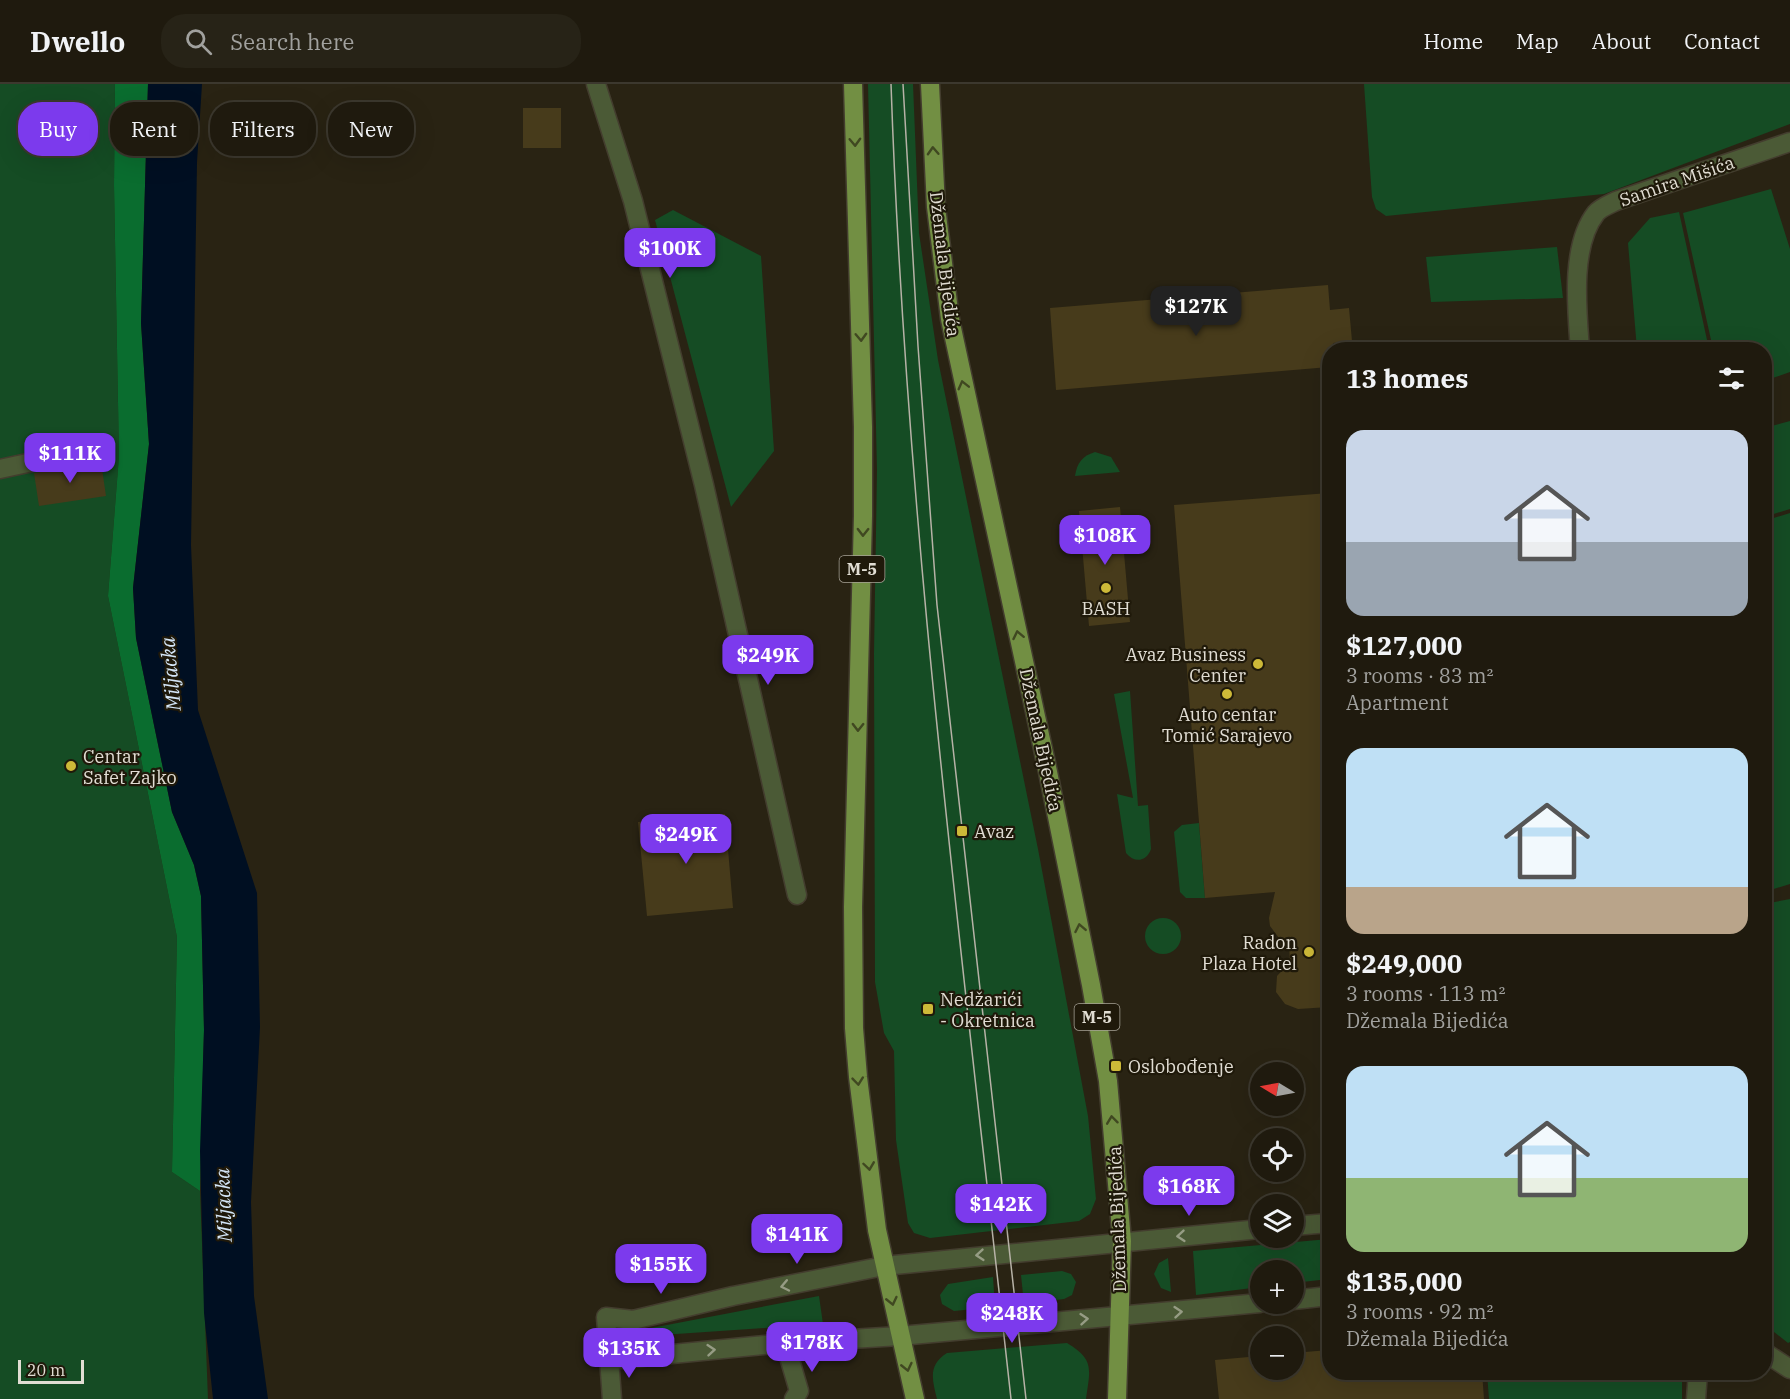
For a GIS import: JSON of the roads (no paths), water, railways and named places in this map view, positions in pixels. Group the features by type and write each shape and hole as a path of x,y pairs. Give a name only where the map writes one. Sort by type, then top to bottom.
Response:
{"main road":[{"name":"M-5","path":"853,84 863,427 853,977 858,1077 884,1266 915,1399"},
{"name":"Džemala Bijedića","path":"930,84 936,207 950,319 1046,761 1108,1081 1122,1241 1117,1399"}],"street":[{"path":"596,84 633,201 704,485 797,895"},
{"name":"Samira Mišića","path":"1579,342 1576,300 1580,249 1596,212 1616,201 1790,142"},
{"path":"0,469 92,449"},
{"path":"1304,1225 1322,1224"},
{"path":"612,1399 611,1360 606,1317 633,1320 733,1296 884,1266 1250,1230"},
{"path":"1304,1299 1322,1297"},
{"path":"611,1360 1250,1304"},
{"path":"785,1343 799,1391 794,1399"},
{"path":"1772,1357 1790,1369"},
{"path":"1696,1399 1697,1380"}],"water":[{"path":"148,84 202,84 198,146 198,102 147,102"},
{"name":"Miljacka","path":"146,156 197,156 191,545 198,710 257,893 260,1027 251,1202 254,1296 268,1399 213,1399 204,1313 200,1151 204,1030 201,896 194,865 172,812 136,638 133,588 149,444 141,323"}],"tram line":[{"path":"891,84 898,249 923,578 956,907 1011,1399"},
{"path":"903,84 918,346 937,605 1026,1399"}],"place":[{"name":"BASH","path":"1106,588"},
{"name":"Avaz Business Center","path":"1258,664"},
{"name":"Auto centar Tomić Sarajevo","path":"1227,694"},
{"name":"Centar Safet Zajko","path":"71,766"},
{"name":"Avaz","path":"962,831"},
{"name":"Radon Plaza Hotel","path":"1309,952"},
{"name":"Nedžarići - Okretnica","path":"928,1009"},
{"name":"Oslobođenje","path":"1116,1066"}]}
